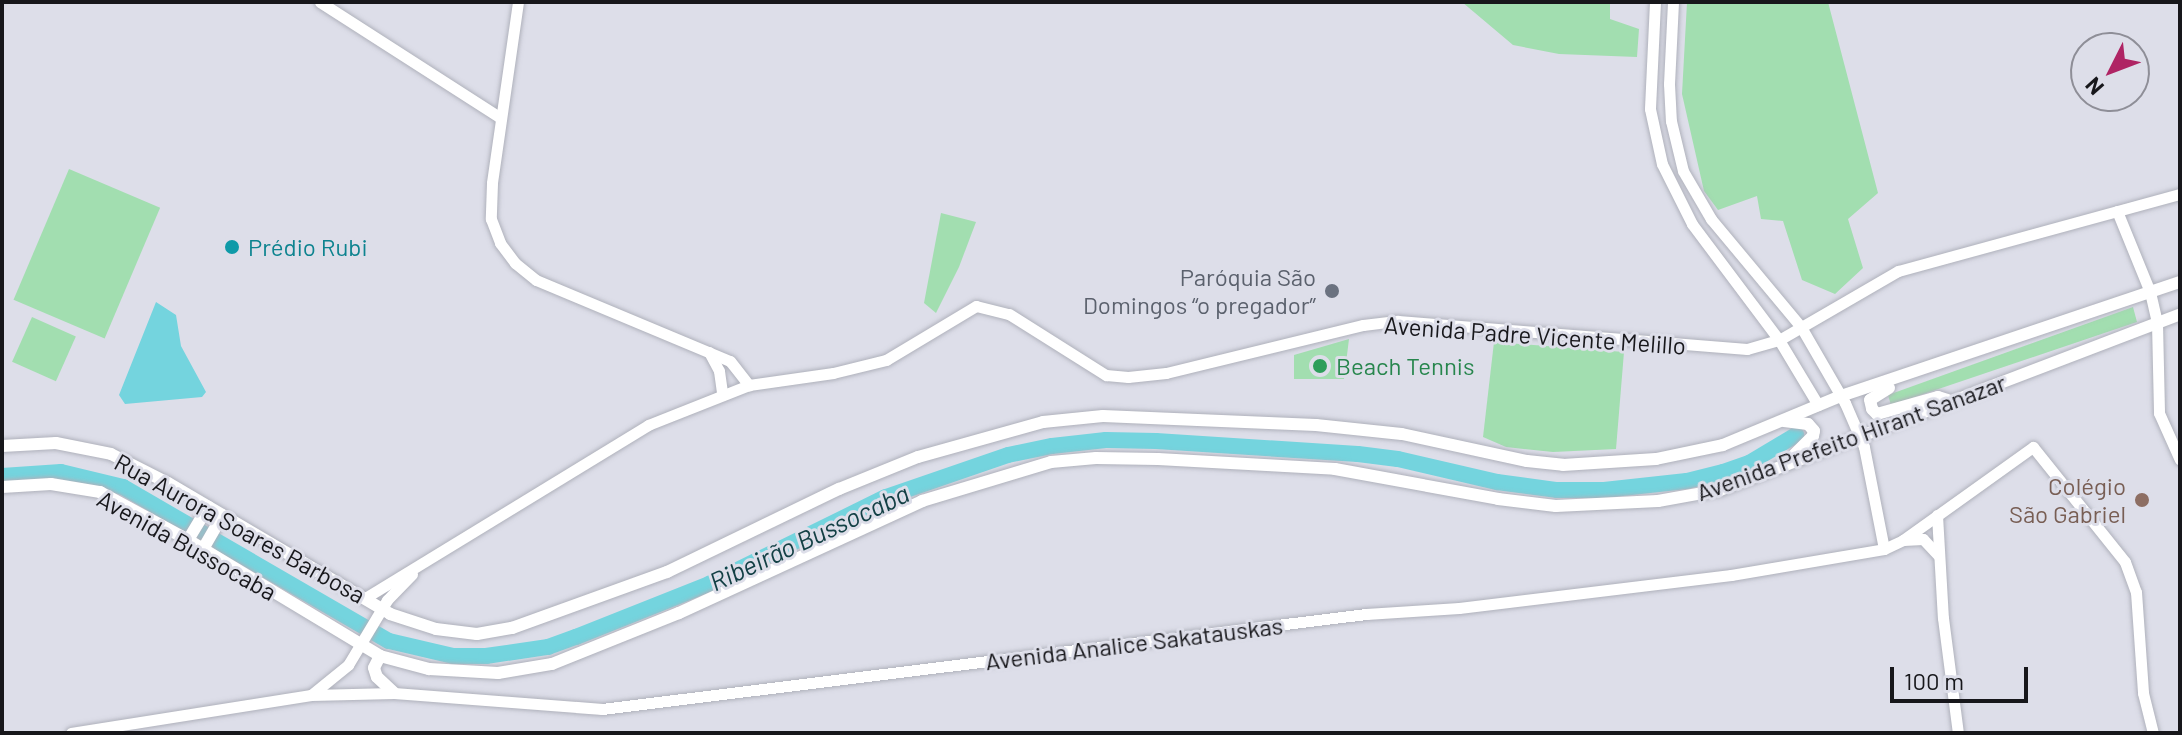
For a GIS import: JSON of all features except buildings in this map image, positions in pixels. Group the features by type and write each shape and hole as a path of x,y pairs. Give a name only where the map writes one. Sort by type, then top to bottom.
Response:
{"main road":[{"path":"320,2 501,118"},
{"path":"518,2 490,208 494,231 515,263 548,286 730,361 749,385"},
{"path":"1655,2 1650,109 1662,164 1692,224 1779,340 1818,405"},
{"path":"1673,2 1669,84 1671,121 1683,171 1704,210 1801,327 1843,400 1857,430 1884,549"},
{"name":"Avenida Padre Vicente Melillo","path":"365,598 615,442 722,393 749,385 833,373 886,360 976,306 1009,314 1106,375 1128,377 1166,373 1363,325 1398,321 1747,349 1779,340 1898,271 2180,194"},
{"path":"2117,211 2150,292 2157,323 2159,413 2180,460"},
{"name":"Avenida Prefeito Hirant Sanazar","path":"381,609 414,622 458,633 512,628 667,572 886,469 1043,422 1103,416 1329,426 1402,434 1527,461 1563,465 1684,454 1723,445 1818,405 1843,400 2180,282"},
{"path":"1764,320 1776,316 1779,302"},
{"name":"Avenida Prefeito Hirant Sanazar","path":"362,643 380,656 429,669 498,673 552,664 694,607 834,538 922,501 1051,462 1096,458 1158,459 1335,469 1498,499 1556,506 1682,497 1720,490 1857,430 1953,401 2180,314"},
{"path":"709,352 719,371 722,393"},
{"path":"1953,359 1940,371 1880,391 1870,400 1872,409 1882,415 1938,397 1953,401"},
{"path":"1773,425 1797,421 1808,424 1814,431 1808,443 1786,462"},
{"name":"Rua Aurora Soares Barbosa","path":"2,446 56,443 99,451 137,466 220,519 381,609"},
{"name":"Avenida Analice Sakatauskas","path":"71,733 311,695 394,693 602,709 1366,614 1459,608 1731,575 1884,549 1903,540 2033,447 2122,558 2131,575 2136,592 2143,693 2153,733"},
{"name":"Avenida Bussocaba","path":"2,487 51,484 100,492 190,538 362,643"},
{"path":"190,538 206,510"},
{"path":"1937,515 1958,733"},
{"path":"204,547 220,519"},
{"path":"1903,540 1923,539 1939,556"},
{"name":"Avenida Padre Vicente Melillo","path":"311,695 348,665 381,609 421,565"},
{"path":"380,656 374,668 377,677 394,693"},
{"path":"348,665 353,686 362,693"}],"green space":[{"path":"1462,2 1610,2 1610,19 1639,29 1637,57 1559,54 1513,45"},
{"path":"1687,2 1828,2 1878,193 1848,219 1863,268 1835,294 1802,280 1783,221 1761,219 1757,196 1718,210 1704,191 1682,94"},
{"path":"69,169 160,208 105,338 14,300"},
{"path":"941,213 976,222 959,267 936,313 924,303"},
{"path":"2133,307 2137,322 1891,405 1888,395"},
{"path":"32,317 76,337 56,381 12,362"},
{"name":"Beach Tennis","path":"1349,339 1344,379 1294,379 1294,355"},
{"path":"1494,342 1624,352 1616,449 1553,452 1506,447 1483,437"}],"water":[{"path":"156,302 176,315 181,346 206,392 202,397 125,404 119,395"}],"waterway":[{"name":"Ribeirão Bussocaba","path":"2,476 61,472 123,487 389,641 453,656 486,656 548,647 576,637 709,584 886,497 1008,455 1052,446 1106,440 1156,441 1358,454 1398,459 1497,482 1557,490 1604,490 1687,481 1723,472 1749,463 1796,435"}],"place":[{"name":"Prédio Rubi","path":"232,247"},
{"name":"Paróquia São Domingos “o pregador”","path":"1332,291"},
{"name":"Beach Tennis","path":"1320,366"},
{"name":"Colégio São Gabriel","path":"2142,500"}]}
